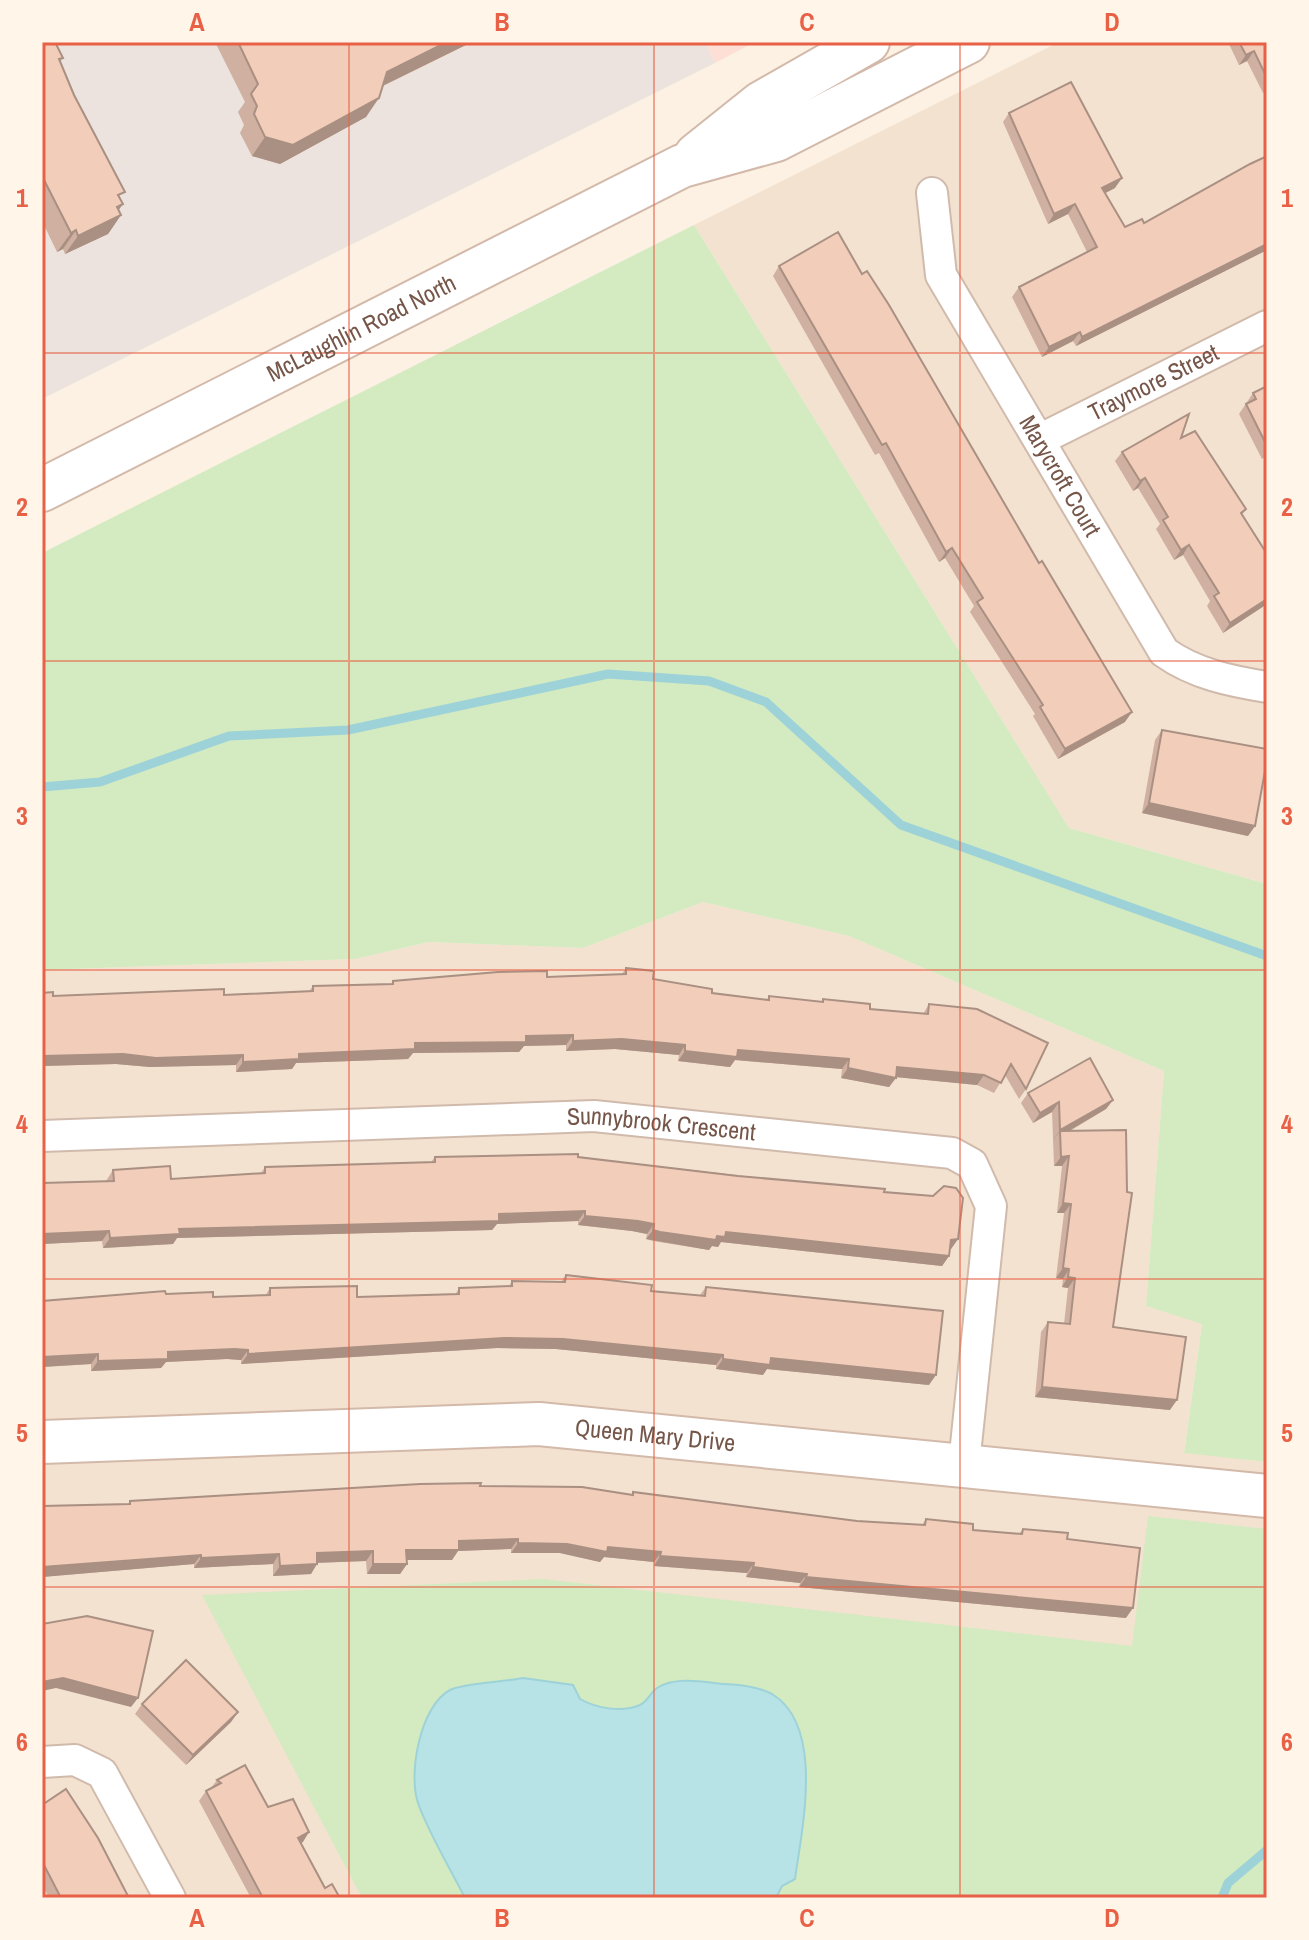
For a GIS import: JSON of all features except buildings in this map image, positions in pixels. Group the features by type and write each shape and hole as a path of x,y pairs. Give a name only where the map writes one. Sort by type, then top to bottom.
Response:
{"main road":[{"name":"McLaughlin Road North","path":"682,166 761,103 868,42"},
{"name":"McLaughlin Road North","path":"42,490 682,166 776,140 968,42"},
{"name":"Queen Mary Drive","path":"42,1442 539,1424 1267,1496"}],"street":[{"name":"Marycroft Court","path":"932,193 941,275 1164,652 1185,667 1231,681 1267,687"},
{"name":"Traymore Street","path":"1039,440 1267,326"},
{"name":"Sunnybrook Crescent","path":"42,1136 594,1116 952,1153 972,1164 991,1206 964,1464"},
{"path":"42,1762 75,1760 102,1773 170,1898"}],"shaded area":[{"path":"42,42 705,42 715,63 42,399"},
{"path":"705,42 755,42 715,63"},
{"path":"1059,42 1267,42 1267,884 1069,828 694,225"},
{"path":"703,902 849,936 1164,1071 1146,1306 1202,1323 1184,1452 1267,1462 1267,1898 42,1898 42,970 355,959 429,942 583,948"}],"green space":[{"path":"694,225 1069,828 1267,884 1267,1462 1184,1453 1202,1324 1146,1306 1164,1071 849,936 703,902 583,948 429,942 355,959 42,970 42,553"},
{"path":"1148,1516 1267,1529 1267,1898 362,1898 202,1595 543,1579 1132,1646"}],"water":[{"path":"523,1678 573,1685 580,1699 617,1709 640,1705 657,1688 681,1681 742,1685 772,1694 788,1709 799,1729 804,1753 805,1806 795,1879 782,1886 776,1898 465,1898 418,1803 415,1775 419,1742 431,1710 450,1690"}],"waterway":[{"path":"42,787 100,782 229,736 348,730 608,674 709,681 766,702 901,825 1267,956"},
{"path":"1222,1898 1228,1883 1267,1850"}]}
